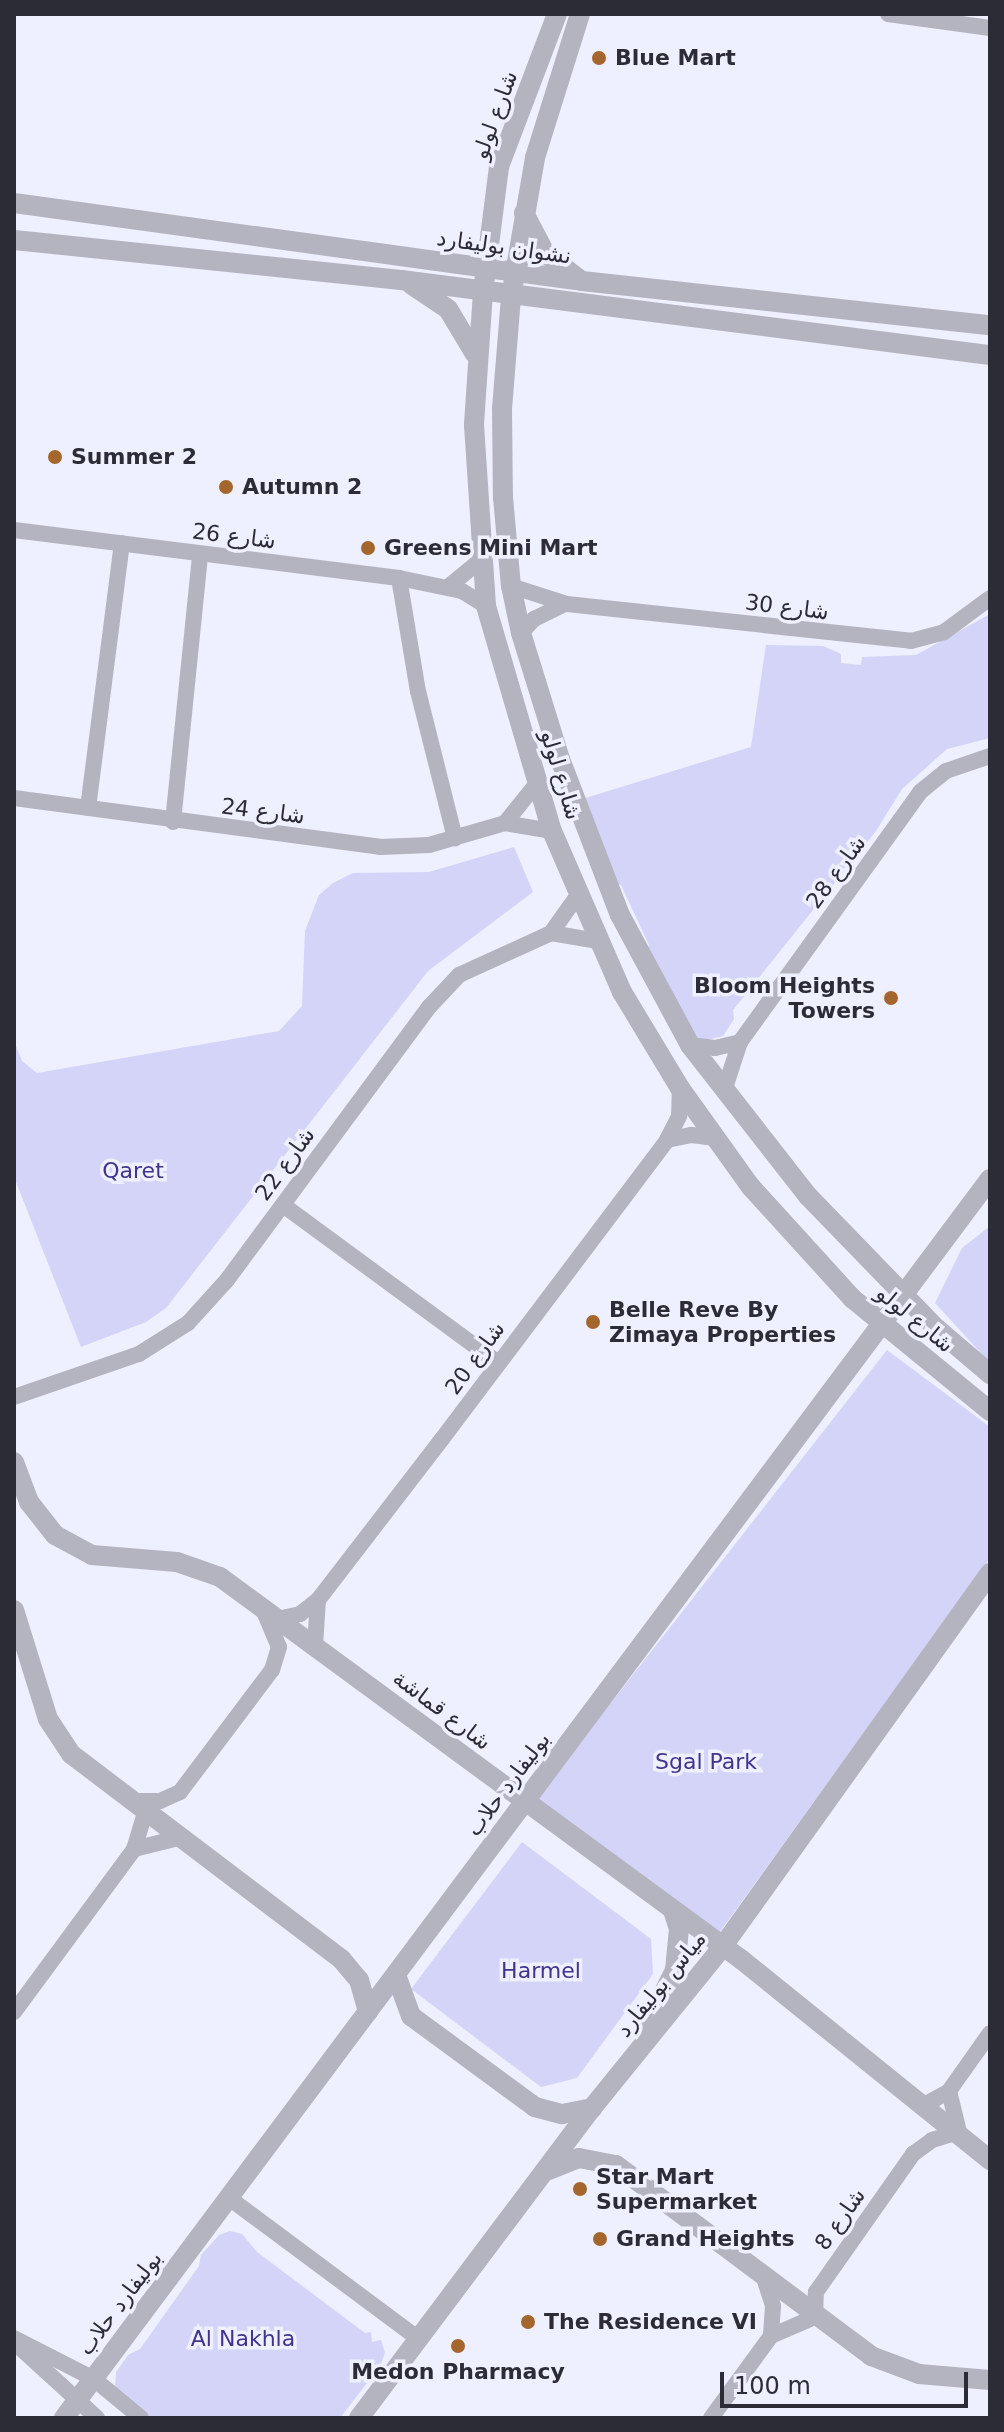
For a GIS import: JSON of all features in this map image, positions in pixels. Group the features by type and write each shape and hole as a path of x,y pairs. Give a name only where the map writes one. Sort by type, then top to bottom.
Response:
{"street":[{"name":"شارع لولو","path":"557,14 499,167 477,357 475,496 486,606 552,831 598,941 636,1016 680,1088 716,1138 789,1233 882,1323 990,1411"},
{"name":"شارع لولو","path":"580,14 546,117 524,213 511,297 502,408 511,586 521,633 602,873 690,1045 808,1196 959,1350 990,1374"},
{"path":"888,14 990,28"},
{"name":"نشوان بوليفارد","path":"14,203 515,273 990,325"},
{"path":"524,213 545,253 582,281"},
{"path":"14,240 401,280 511,297 990,355"},
{"path":"401,280 448,309 477,357"},
{"name":"شارع 26","path":"14,530 399,578 448,587 486,606"},
{"path":"88,808 122,543"},
{"path":"173,822 200,554"},
{"path":"448,587 481,560"},
{"path":"399,578 418,691 455,838"},
{"name":"شارع 30","path":"511,586 567,604 911,641 944,632 990,598"},
{"path":"521,633 549,609 567,604"},
{"name":"شارع 28","path":"724,1091 740,1042 920,792 946,771 990,756"},
{"path":"505,823 538,782"},
{"name":"شارع 24","path":"14,798 173,822 380,847 455,838 505,823 552,831"},
{"path":"578,895 551,933 598,941"},
{"name":"شارع 22","path":"14,1397 33,1394 139,1354 188,1323 283,1205 443,989 478,963 551,933"},
{"path":"690,1045 715,1048 740,1042"},
{"name":"شارع 20","path":"270,1613 300,1614 318,1600 667,1140 679,1116 680,1088"},
{"path":"667,1140 691,1135 716,1138"},
{"name":"بوليفارد حلاب","path":"70,2411 990,1179"},
{"path":"283,1205 498,1363"},
{"name":"شارع 22","path":"14,1412 33,1394"},
{"name":"شارع قماشة","path":"14,1462 40,1520 72,1547 112,1559 191,1565 220,1577 723,1946 926,2104 990,2160"},
{"name":"مياس بوليفارد","path":"359,2418 592,2108 723,1946 990,1573"},
{"path":"315,1646 318,1600"},
{"path":"14,1610 22,1657 58,1738 87,1769 352,1969 368,2012"},
{"path":"137,1807 180,1792 272,1670 279,1647 270,1613"},
{"path":"14,2012 134,1849 137,1807"},
{"path":"134,1849 178,1838"},
{"path":"639,2049 675,1970 679,1950 673,1910"},
{"path":"396,1975 411,2016 535,2107 562,2114 592,2108"},
{"path":"926,2104 949,2091 990,2033"},
{"path":"949,2091 959,2132"},
{"name":"شارع 8","path":"815,2317 816,2292 913,2154 932,2140 959,2132"},
{"path":"545,2172 579,2158 616,2165 815,2317 895,2367 990,2380"},
{"path":"229,2198 419,2339"},
{"path":"764,2278 773,2306 771,2336"},
{"path":"711,2418 771,2336 815,2317"},
{"path":"14,2340 94,2379 141,2418"},
{"path":"14,2340 70,2411 97,2418"}],"green space":[{"path":"990,614 990,738 947,749 902,789 876,831 733,1010 734,1019 723,1036 696,1043 643,958 649,945 621,885 613,884 579,800 751,747 766,645 823,646 841,654 841,663 861,665 862,657 916,655"},
{"name":"Qaret","path":"514,847 533,892 428,971 166,1308 146,1322 81,1347 14,1177 14,1041 22,1061 37,1073 279,1031 302,1006 305,931 319,895 333,883 353,873 429,872"},
{"path":"990,1226 990,1363 935,1303 962,1248"},
{"name":"Sgal Park","path":"887,1350 990,1427 990,1558 719,1933 535,1800"},
{"name":"Harmel","path":"522,1842 651,1939 653,1974 577,2078 541,2087 411,1989"},
{"name":"Al Nakhla","path":"230,2231 242,2234 257,2252 365,2333 371,2332 372,2342 381,2340 385,2353 380,2366 340,2418 148,2418 115,2388 116,2372 128,2355 140,2349 199,2266 201,2255 219,2235"}],"place":[{"name":"Blue Mart","path":"599,58"},
{"name":"Summer 2","path":"55,457"},
{"name":"Autumn 2","path":"226,487"},
{"name":"Greens Mini Mart","path":"368,548"},
{"name":"Bloom Heights Towers","path":"891,998"},
{"name":"Belle Reve By Zimaya Properties","path":"593,1322"},
{"name":"Star Mart Supermarket","path":"580,2189"},
{"name":"Grand Heights","path":"600,2239"},
{"name":"The Residence VI","path":"528,2322"},
{"name":"Medon Pharmacy","path":"458,2346"}]}
